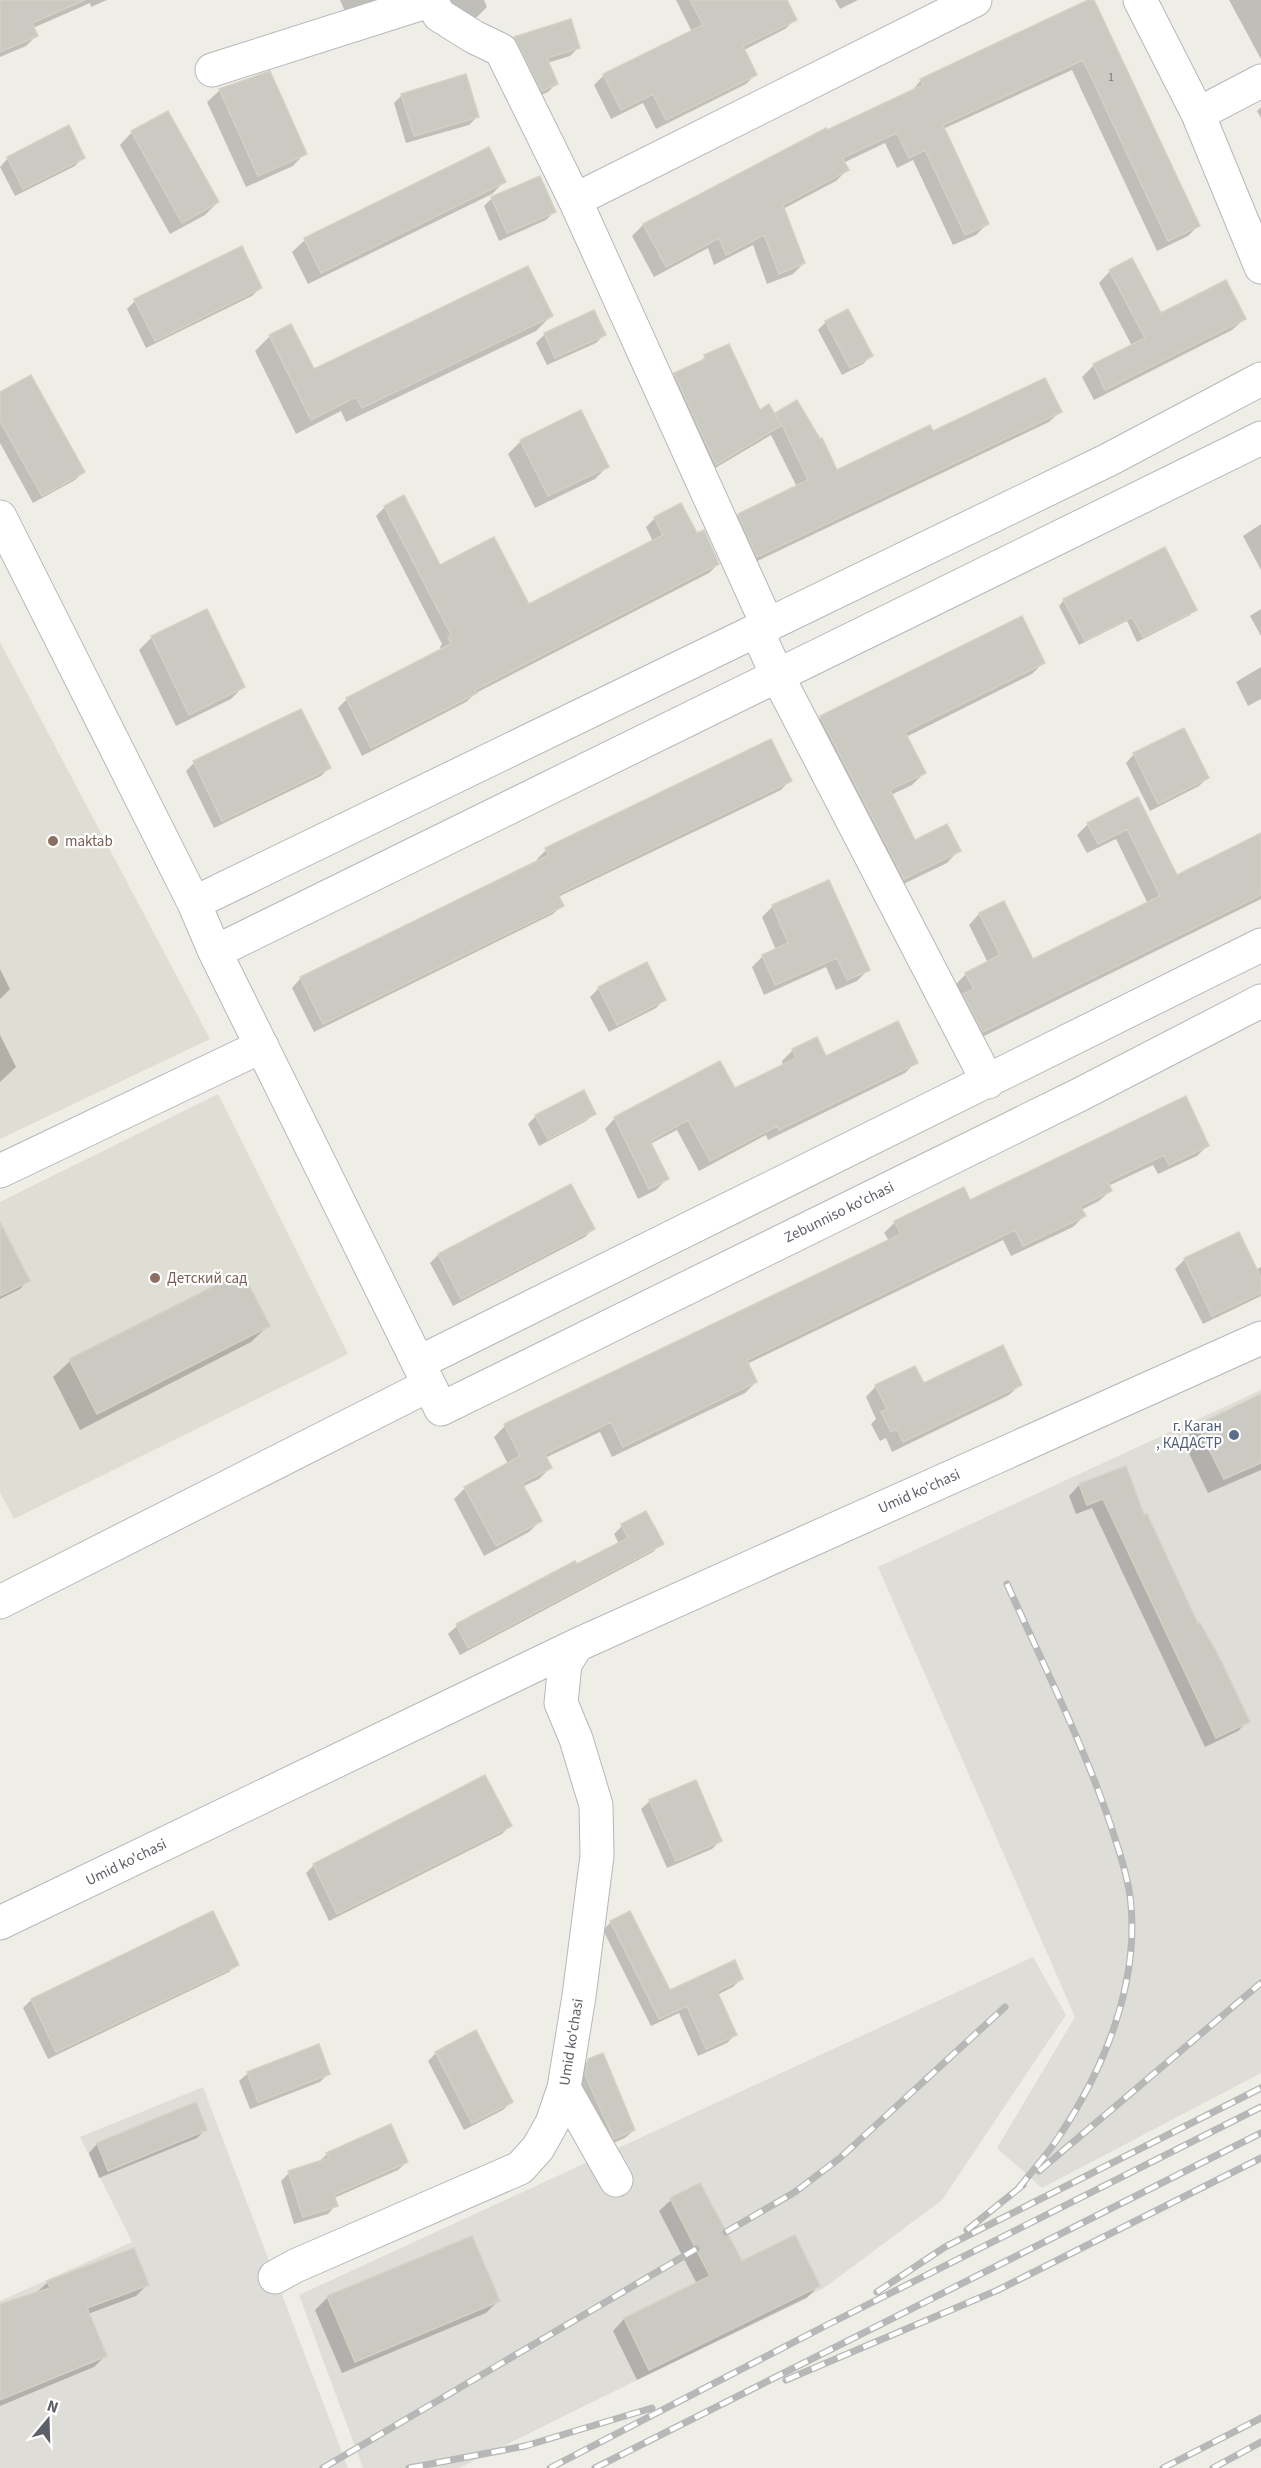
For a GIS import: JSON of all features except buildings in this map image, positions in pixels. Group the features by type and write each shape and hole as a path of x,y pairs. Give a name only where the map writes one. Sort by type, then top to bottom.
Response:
{"street":[{"path":"213,70 432,0 440,15 474,37 501,50 574,200 762,628 778,677 988,1082"},
{"path":"574,200 975,0"},
{"path":"1140,0 1198,114 1261,267"},
{"path":"1198,114 1261,81"},
{"path":"194,903 1108,460 1261,379"},
{"path":"215,952 1261,438"},
{"path":"1108,460 1127,464 1136,472 1138,482 1131,503"},
{"path":"0,517 194,903 215,952 424,1374"},
{"path":"0,1602 424,1374 988,1082 1261,945"},
{"name":"Zebunniso ko'chasi","path":"424,1374 441,1409 1078,1095 1261,1000"},
{"path":"0,1171 262,1046"},
{"name":"Umid ko'chasi","path":"0,1923 577,1645 1261,1338"},
{"name":"Umid ko'chasi","path":"275,2277 295,2266 520,2168 538,2148 552,2123 564,2088 579,1996 597,1856 596,1805 576,1738 561,1703 565,1664 577,1645"},
{"path":"564,2088 616,2180"}],"shaded area":[{"name":"maktab","path":"0,642 210,1039 0,1139"},
{"name":"Детский сад","path":"218,1094 348,1354 14,1519 0,1492 0,1202"},
{"path":"1261,1390 1261,2073 1042,2188 997,2148 1075,2017 878,1567"},
{"path":"1033,1957 1066,2015 942,2200 824,2288 459,2468 363,2468 299,2295"},
{"path":"203,2087 348,2468 0,2468 0,2301 132,2242 80,2137"}],"railway":[{"path":"1007,1584 1100,1795 1128,1885 1132,1935 1123,1996 1104,2055 1091,2083 1060,2135 1018,2189"},
{"path":"1039,2171 1261,1983"},
{"path":"726,2232 795,2192 840,2158 1005,2007"},
{"path":"877,2292 945,2247 1261,2088"},
{"path":"550,2468 827,2325 1261,2107"},
{"path":"595,2468 1261,2133"},
{"path":"786,2380 998,2290 1261,2158"},
{"path":"967,2230 1023,2185"},
{"path":"323,2468 696,2249"},
{"path":"409,2468 525,2446 652,2408"},
{"path":"1163,2468 1261,2418"},
{"path":"1213,2468 1261,2442"}],"place":[{"name":"maktab","path":"53,841"},
{"name":"Детский сад","path":"155,1278"},
{"name":"г. Каган , КАДАСТР","path":"1234,1435"}]}
